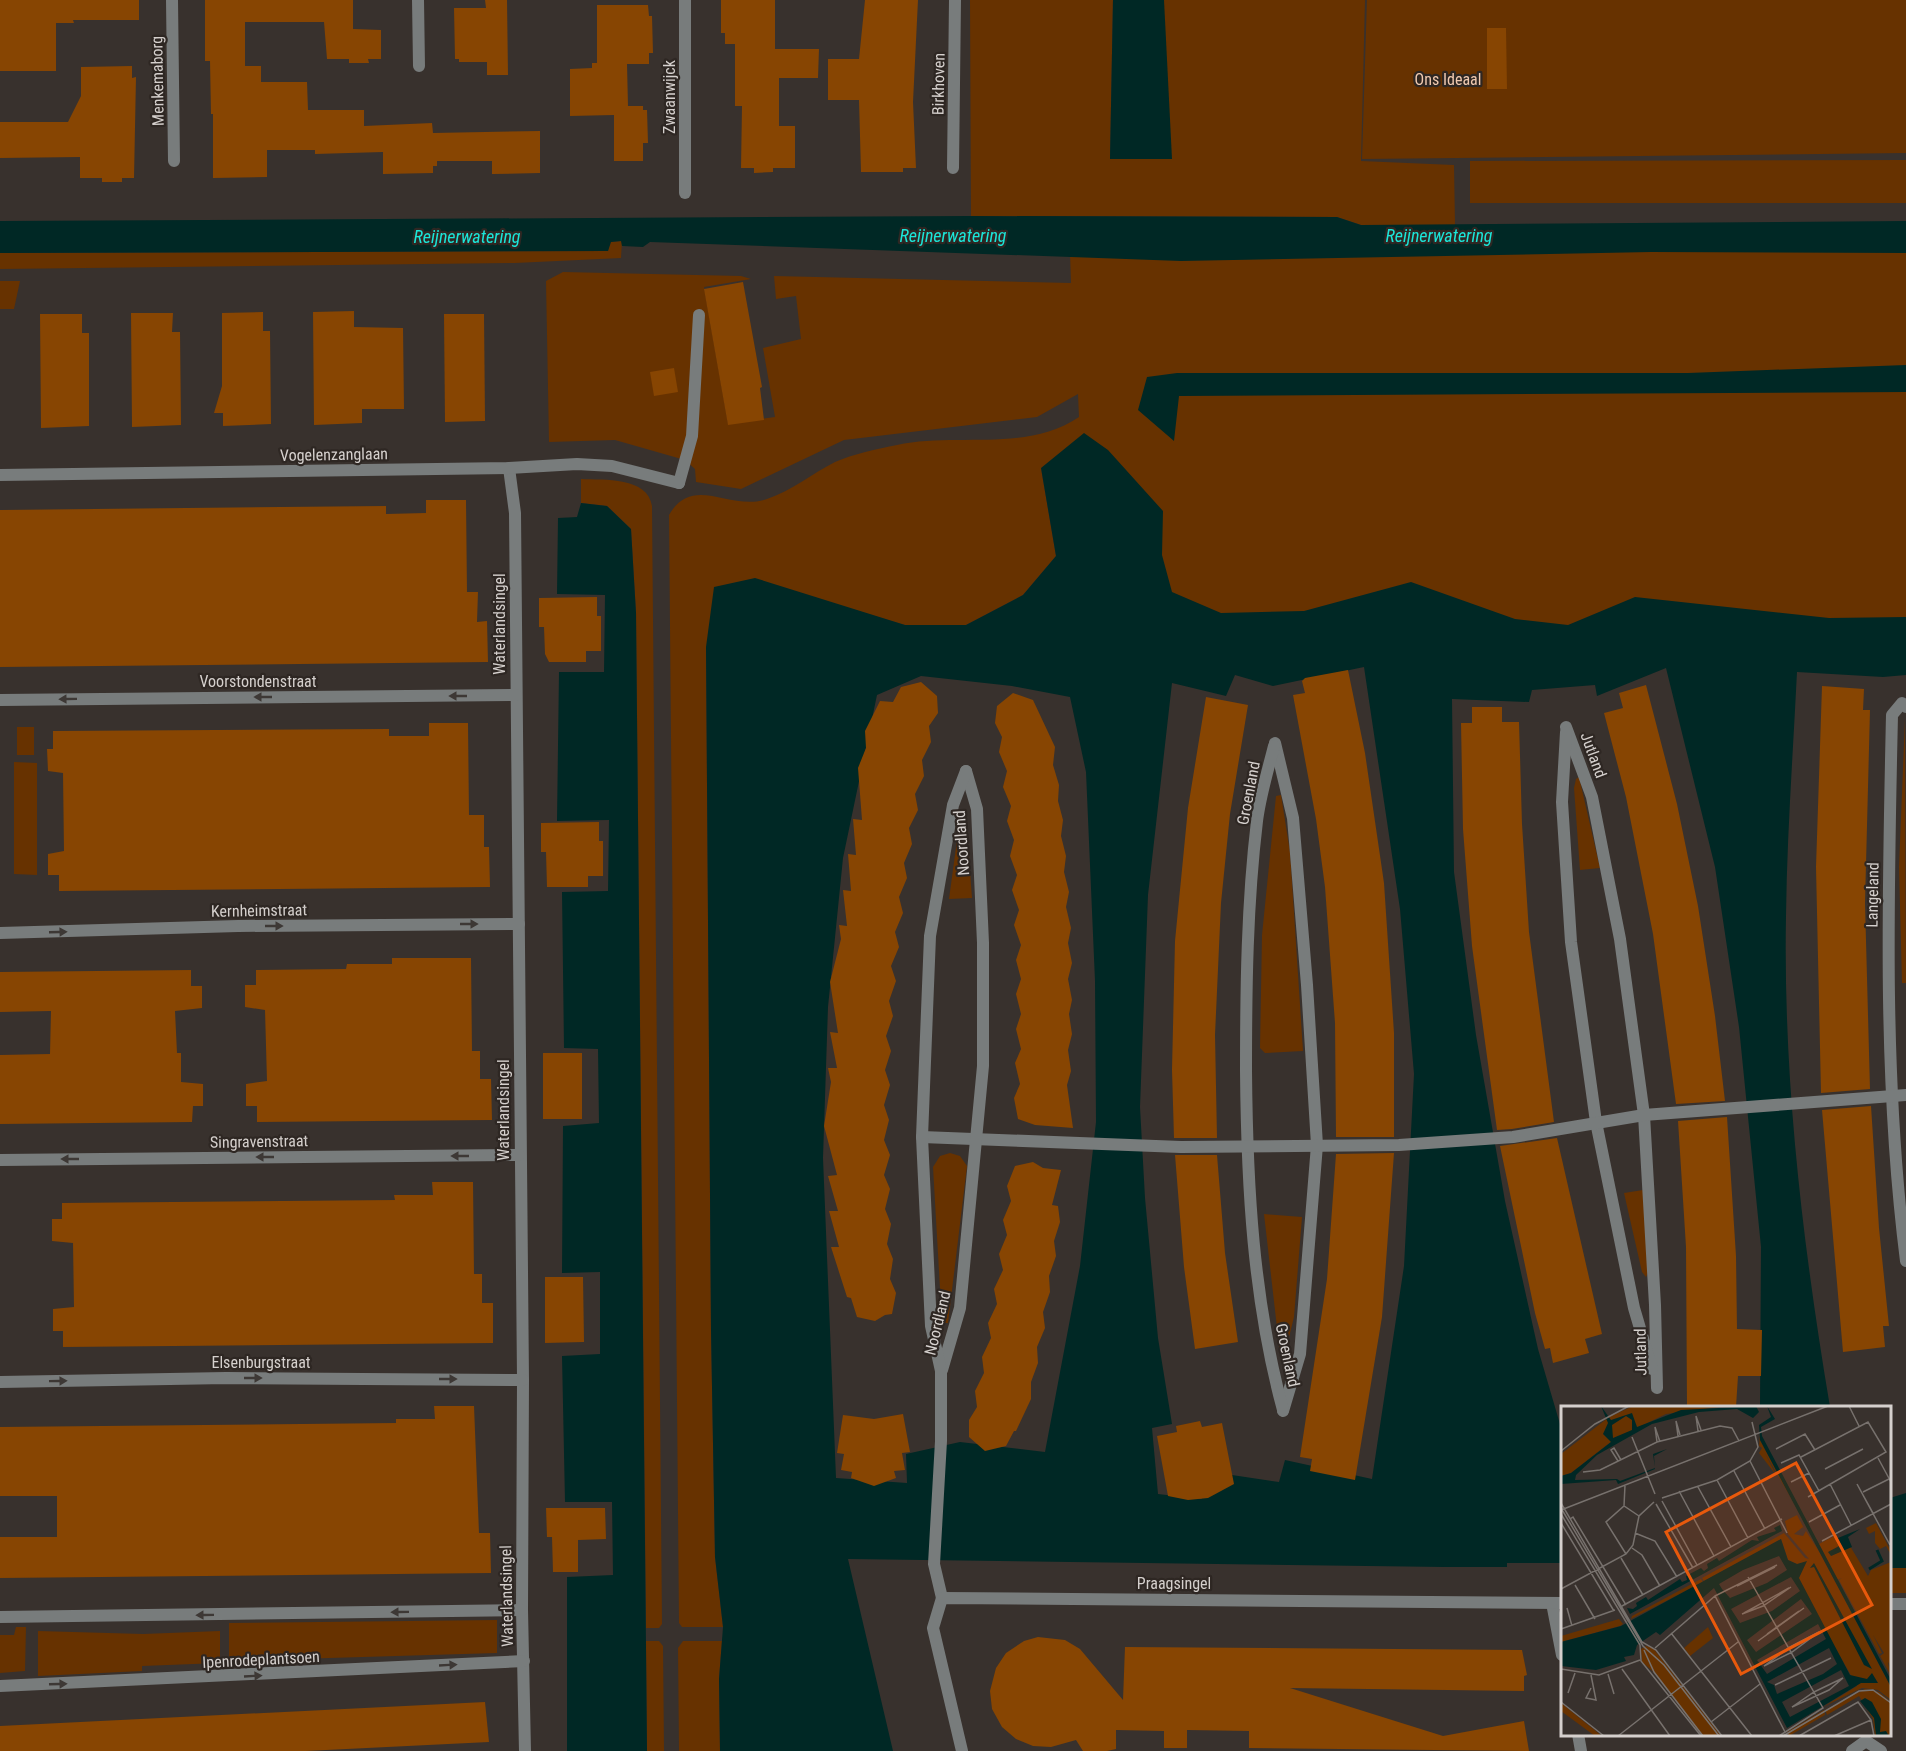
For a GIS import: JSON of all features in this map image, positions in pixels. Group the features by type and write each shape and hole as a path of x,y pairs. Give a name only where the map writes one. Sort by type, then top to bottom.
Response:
{"street":[{"name":"Menkemaborg","path":"172,0 174,161"},
{"path":"418,0 419,66"},
{"name":"Zwaanwijck","path":"685,0 685,193"},
{"name":"Birkhoven","path":"953,168 955,0"},
{"name":"Vogelenzanglaan","path":"0,475 509,468 577,464 612,466 673,481 692,436 694,369 699,315"},
{"name":"Waterlandsingel","path":"509,468 515,513 519,1155 523,1380 522,1610 525,1751"},
{"name":"Voorstondenstraat","path":"0,700 516,695"},
{"name":"Langeland","path":"1906,707 1902,704 1893,715 1887,929 1891,1095 1898,1199 1906,1261"},
{"name":"Jutland","path":"1566,727 1594,808 1620,939 1644,1115 1655,1305 1657,1388 1634,1308 1596,1122 1570,931 1562,802 1566,727"},
{"name":"Groenland","path":"1275,743 1293,818 1317,1145 1300,1354 1283,1411 1268,1356 1251,1224 1247,1146 1246,987 1256,831 1275,743"},
{"name":"Noordland","path":"941,1371 960,1308 983,1066 983,943 977,808 966,771 953,805 930,936 922,1137 931,1326 941,1371 941,1442 934,1564 942,1598"},
{"name":"Kernheimstraat","path":"0,933 238,926 519,924"},
{"path":"922,1137 1181,1147 1399,1145 1513,1137 1644,1115 1906,1095"},
{"name":"Singravenstraat","path":"0,1160 519,1155"},
{"name":"Elsenburgstraat","path":"0,1382 226,1378 523,1380"},
{"path":"942,1598 933,1628 962,1751"},
{"name":"Praagsingel","path":"942,1598 1557,1603"},
{"path":"1557,1603 1561,1638"},
{"path":"0,1617 522,1610"},
{"name":"Ipenrodeplantsoen","path":"0,1686 524,1661"},
{"path":"1578,1736 1581,1751"},
{"path":"1852,1751 1866,1741 1881,1751"}],"green space":[{"path":"970,0 1113,0 1110,159 1164,0 1365,0 1361,161 1454,165 1455,225 1361,225 1337,217 971,216"},
{"name":"Ons Ideaal","path":"1367,0 1906,0 1906,153 1362,159"},
{"path":"1906,160 1906,203 1470,203 1470,161"},
{"path":"622,241 621,258 515,263 0,269 0,253 608,251 610,242"},
{"path":"1906,245 1906,637 1089,645 1041,468 1056,556 1023,595 966,625 905,625 841,606 706,647 711,1330 715,1557 723,1627 682,1627 679,1623 669,515 679,503 689,497 701,495 753,502 767,499 835,462 881,448 943,440 990,440 1036,435 1058,428 1079,417 1078,394 1037,417 844,440 741,489 696,482 695,469 685,460 615,440 549,442 546,281 563,272 741,276 751,279 704,287 728,423 775,417 763,348 801,339 796,296 776,299 774,276 1071,283 1070,253"},
{"path":"0,281 20,281 14,309 0,309"},
{"path":"581,479 613,480 634,485 649,497 652,506 662,1624 659,1628 646,1628 636,613 631,529 607,506 581,503"},
{"path":"1905,719 1906,983 1902,983 1899,867"},
{"path":"17,727 34,727 34,755 17,755"},
{"path":"14,762 37,763 37,875 14,874"},
{"path":"1579,777 1600,868 1580,870 1574,788 1576,779"},
{"path":"1281,795 1290,852 1303,1051 1265,1053 1260,1048 1262,935 1276,796"},
{"path":"963,816 966,818 972,898 949,899 960,818"},
{"path":"950,1153 960,1156 967,1166 948,1323 942,1323 933,1167 940,1156"},
{"path":"1643,1190 1649,1271 1646,1277 1642,1272 1624,1193"},
{"path":"1264,1214 1302,1217 1294,1317 1285,1353 1280,1354"},
{"path":"1891,1566 1906,1566 1906,1593 1891,1593"},
{"path":"497,1620 497,1653 229,1661 229,1623"},
{"path":"16,1627 26,1627 25,1671 0,1673 0,1635 14,1635"},
{"path":"38,1631 143,1634 220,1631 220,1663 142,1666 142,1671 38,1676"},
{"path":"646,1641 659,1641 663,1646 664,1751 647,1751"},
{"path":"683,1641 722,1641 719,1679 720,1751 679,1751 678,1648"}],"water":[{"path":"1113,0 1164,0 1172,159 1110,159"},
{"name":"Reijnerwatering","path":"971,216 1337,217 1361,225 1906,221 1906,253 1651,252 1181,261 650,242 643,247 622,246 621,241 611,242 608,251 0,253 0,221"},
{"path":"1906,365 1906,392 1179,396 1174,441 1138,410 1147,377 1177,373 1688,373"},
{"path":"1084,433 1108,450 1163,511 1162,555 1172,592 1221,613 1304,611 1411,582 1515,619 1568,625 1635,597 1829,618 1906,617 1906,675 1883,677 1797,672 1787,886 1788,1039 1791,1101 1803,1224 1830,1406 1760,1406 1761,1247 1739,1027 1715,867 1666,668 1597,696 1595,685 1532,690 1529,702 1452,699 1454,872 1476,1035 1505,1201 1538,1349 1561,1428 1561,1563 1507,1563 1507,1567 1444,1567 848,1559 893,1751 720,1751 719,1679 723,1627 715,1557 711,1330 706,647 714,587 755,578 905,625 966,625 1023,595 1056,556 1041,468","holes":["1364,667 1400,909 1414,1074 1404,1266 1372,1479 1285,1460 1279,1482 1232,1475 1201,1499 1158,1494 1152,1428 1172,1424 1158,1338 1145,1198 1140,1107 1148,895 1172,683 1226,696 1235,675 1273,686","921,676 1012,686 1070,697 1086,772 1095,981 1096,1122 1080,1266 1045,1452 960,1442 906,1454 907,1483 836,1478 823,1158 828,1007 843,858 877,695"]},
{"path":"581,503 607,506 631,529 636,613 647,1751 567,1751 567,1577 613,1575 612,1502 565,1502 562,1356 600,1354 600,1272 562,1273 563,1126 599,1123 598,1049 564,1048 562,892 608,891 609,820 557,821 559,672 604,672 605,595 557,594 558,518 577,517"},
{"path":"1906,1493 1906,1568 1891,1568 1891,1498"}],"building":[{"path":"0,0 139,0 139,20 73,20 74,23 56,23 56,71 0,71"},
{"path":"205,0 353,0 353,29 381,30 381,59 368,59 369,63 349,63 349,59 327,59 324,22 245,22 245,66 261,66 261,82 307,82 308,110 364,110 364,126 432,123 433,133 540,131 540,173 492,174 492,161 437,161 437,166 433,166 433,173 383,174 383,152 315,154 315,150 267,150 267,177 213,178 213,114 211,114 210,61 205,61"},
{"path":"485,0 507,0 508,75 487,75 487,62 459,62 459,59 455,59 454,8 486,8"},
{"path":"721,0 775,0 775,49 819,49 818,78 779,78 779,126 795,126 795,168 773,168 773,172 754,173 754,168 741,168 742,106 735,106 735,44 725,44 725,33 721,33"},
{"path":"865,0 918,0 913,102 916,168 903,168 903,172 861,172 859,100 828,100 828,59 859,59"},
{"path":"597,5 648,5 649,16 652,16 653,53 649,53 649,64 627,64 628,106 643,106 643,110 647,110 648,143 643,143 643,161 614,161 614,115 570,116 570,69 592,68 592,63 597,63"},
{"path":"1487,28 1506,28 1507,89 1487,89"},
{"path":"132,66 132,78 136,77 134,178 122,178 122,182 102,182 102,178 80,178 80,157 0,158 0,122 68,122 81,96 81,67"},
{"path":"743,282 762,387 760,388 764,420 728,425 704,289"},
{"path":"354,311 354,327 403,328 404,409 362,409 362,423 314,425 313,312"},
{"path":"263,312 263,331 270,331 271,424 223,426 223,413 214,413 222,386 222,313"},
{"path":"131,313 173,313 172,332 180,332 181,425 132,427"},
{"path":"40,314 82,314 82,333 89,333 89,426 41,428"},
{"path":"444,314 484,314 485,421 445,422"},
{"path":"674,368 678,392 654,396 650,372"},
{"path":"426,500 466,500 467,592 478,592 477,622 487,621 488,662 0,667 0,510 386,506 386,514 426,513"},
{"path":"597,597 597,616 601,616 601,651 586,651 586,662 549,662 545,654 544,627 539,627 539,598"},
{"path":"1348,670 1365,753 1384,883 1394,1033 1394,1137 1336,1137 1335,1023 1325,887 1316,819 1293,695 1305,693 1302,681 1305,678"},
{"path":"921,682 937,696 938,713 929,726 931,742 922,760 924,776 915,794 918,810 909,828 912,844 904,863 907,878 899,897 903,913 895,932 899,947 891,966 896,981 889,1001 893,1016 886,1036 891,1051 885,1070 890,1085 884,1105 889,1120 884,1140 890,1155 884,1175 890,1189 885,1209 891,1224 887,1244 893,1259 890,1279 896,1293 892,1314 875,1321 857,1317 851,1298 847,1297 831,1247 839,1247 829,1211 838,1211 828,1176 837,1175 824,1126 831,1082 828,1068 837,1068 830,1032 838,1033 830,982 841,939 839,925 847,926 843,890 851,891 848,854 856,855 853,819 862,820 858,768 866,748 865,731 880,701 893,702 901,687"},
{"path":"1646,685 1677,804 1698,906 1725,1101 1676,1104 1653,934 1626,797 1604,713 1623,708 1619,693"},
{"path":"1822,686 1864,689 1863,710 1870,710 1865,903 1870,1089 1821,1093 1816,867"},
{"path":"1013,693 1033,700 1055,747 1053,765 1059,785 1058,801 1063,820 1061,836 1066,856 1064,872 1069,892 1066,907 1071,928 1068,943 1072,963 1068,979 1072,1000 1069,1014 1072,1034 1068,1050 1071,1071 1067,1085 1073,1128 1035,1125 1018,1119 1014,1098 1020,1084 1015,1063 1021,1049 1016,1029 1021,1014 1016,994 1021,979 1016,960 1021,945 1014,925 1019,910 1012,890 1017,875 1010,856 1014,840 1007,821 1011,806 1003,787 1007,771 999,752 1002,737 995,723 997,706"},
{"path":"1206,697 1248,705 1230,814 1221,903 1215,1035 1217,1138 1174,1138 1172,1070 1175,941 1188,808"},
{"path":"1472,707 1502,707 1502,722 1519,722 1522,824 1529,932 1554,1122 1512,1129 1497,1130 1472,946 1463,829 1461,723 1472,723"},
{"path":"429,723 468,723 469,815 484,815 484,847 489,847 490,887 59,891 59,875 48,875 48,854 64,851 63,773 48,771 47,749 53,749 53,731 389,729 389,736 429,736"},
{"path":"599,822 599,841 603,841 603,876 588,876 588,887 547,887 546,852 541,852 541,823"},
{"path":"392,958 471,958 472,1051 480,1051 480,1079 491,1079 492,1120 257,1122 257,1106 246,1106 246,1084 267,1081 265,1010 245,1007 245,985 256,985 256,970 346,969 347,964 392,964"},
{"path":"191,970 191,986 202,986 202,1008 175,1011 177,1053 181,1053 181,1082 203,1084 203,1106 193,1106 192,1122 0,1124 0,1055 50,1054 51,1011 0,1012 0,972"},
{"path":"543,1053 582,1053 582,1119 543,1119"},
{"path":"1871,1106 1879,1228 1889,1326 1883,1326 1885,1347 1843,1352 1822,1110"},
{"path":"1727,1117 1736,1256 1737,1329 1762,1330 1761,1376 1738,1376 1736,1406 1687,1406 1686,1247 1678,1121"},
{"path":"1557,1138 1602,1334 1585,1339 1589,1353 1553,1363 1550,1348 1545,1349 1535,1313 1500,1146"},
{"path":"1394,1153 1382,1317 1355,1480 1310,1471 1312,1459 1300,1457 1327,1279 1336,1154"},
{"path":"1175,1155 1217,1155 1225,1253 1238,1342 1195,1349 1184,1267"},
{"path":"1033,1162 1043,1168 1061,1170 1052,1205 1058,1206 1060,1222 1054,1241 1056,1256 1049,1276 1050,1292 1043,1312 1045,1328 1037,1347 1038,1363 1031,1382 1031,1399 1016,1431 1006,1446 985,1451 969,1437 969,1420 977,1407 975,1391 984,1373 982,1357 991,1338 988,1323 997,1304 994,1289 1003,1270 999,1254 1007,1235 1003,1220 1011,1201 1007,1186 1015,1166"},
{"path":"432,1182 473,1182 474,1274 482,1274 482,1303 493,1303 493,1343 63,1347 63,1331 53,1331 53,1309 74,1307 73,1243 52,1241 52,1219 62,1219 62,1203 395,1200 394,1195 433,1195"},
{"path":"545,1277 583,1277 584,1342 545,1343"},
{"path":"434,1406 474,1406 479,1533 490,1533 491,1573 0,1578 0,1537 57,1537 57,1496 0,1496 0,1427 396,1423 396,1419 435,1419"},
{"path":"903,1414 910,1452 902,1453 905,1470 894,1471 896,1478 874,1486 851,1478 852,1472 841,1470 844,1454 837,1453 843,1415 874,1419"},
{"path":"1200,1421 1202,1427 1222,1423 1234,1484 1208,1498 1188,1500 1168,1496 1157,1436 1177,1432 1176,1426"},
{"path":"546,1508 605,1508 606,1539 578,1540 578,1572 553,1572 552,1537 547,1537"},
{"path":"1038,1637 1065,1640 1080,1649 1123,1700 1125,1647 1522,1650 1527,1675 1524,1676 1524,1691 1290,1688 1443,1736 1524,1721 1529,1751 1249,1748 1249,1731 1187,1730 1187,1748 1164,1748 1164,1731 1116,1730 1116,1749 1107,1751 1083,1751 1076,1740 1051,1747 1033,1746 1016,1739 1002,1727 992,1709 990,1691 996,1668 1006,1653 1024,1641"},
{"path":"485,1702 489,1742 306,1751 0,1751 0,1726"}]}
